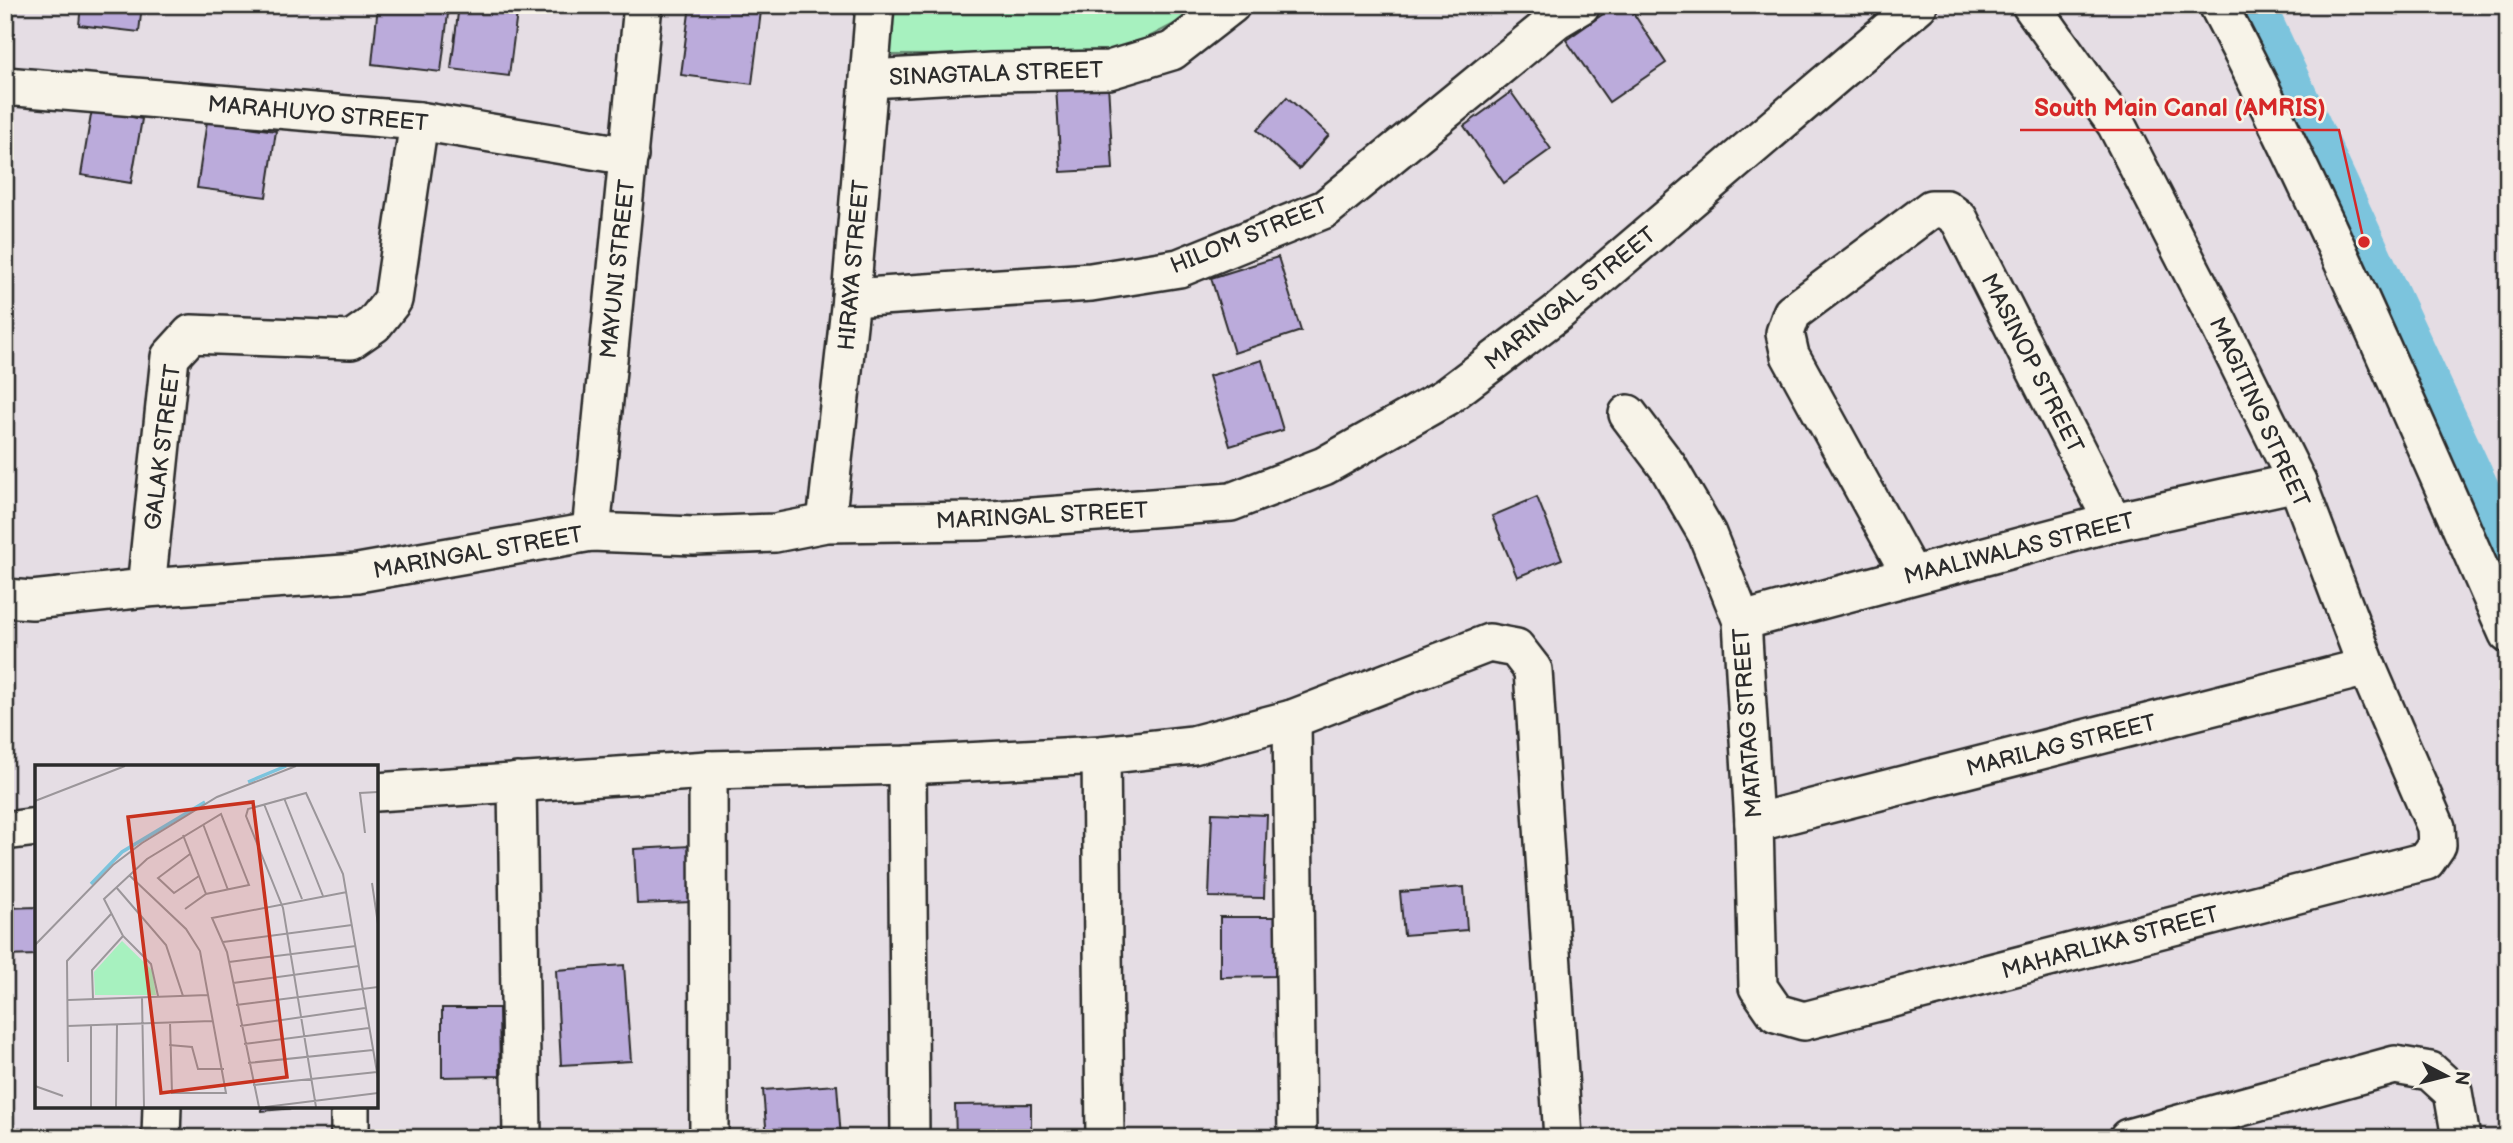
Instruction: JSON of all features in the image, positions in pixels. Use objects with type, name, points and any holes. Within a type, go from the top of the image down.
[{"type":"street","name":"MAYUNI STREET","points":[[591,532],[643,5]]},
{"type":"street","name":"HIRAYA STREET","points":[[826,523],[851,298],[875,5]]},
{"type":"street","name":"SINAGTALA STREET","points":[[870,79],[992,72],[1109,70],[1172,51],[1231,5]]},
{"type":"street","name":"HILOM STREET","points":[[851,298],[1091,282],[1179,268],[1325,209],[1556,20],[1581,5]]},
{"type":"street","name":"MARINGAL STREET","points":[[5,598],[32,600],[146,588],[358,573],[591,532],[694,536],[775,533],[826,523],[979,521],[1231,502],[1324,466],[1446,397],[1557,313],[1918,5]]},
{"type":"street","name":"MAGITING STREET","points":[[2031,5],[2116,124],[2297,482],[2367,667],[2436,827],[2437,845]]},
{"type":"street","points":[[2218,5],[2270,104],[2508,634]]},
{"type":"street","name":"MARAHUYO STREET","points":[[5,86],[419,121],[629,156]]},
{"type":"street","name":"GALAK STREET","points":[[146,588],[170,357],[191,334],[351,340],[374,324],[393,300],[419,121]]},
{"type":"street","name":"MASINOP STREET","points":[[1911,575],[1790,355],[1784,333],[1792,313],[1931,209],[1946,209],[1959,219],[2113,522]]},
{"type":"street","name":"MATATAG STREET","points":[[1628,414],[1668,467],[1707,534],[1742,621],[1754,823],[1758,987],[1776,1013]]},
{"type":"street","name":"MAALIWALAS STREET","points":[[1742,621],[2113,522],[2297,482]]},
{"type":"street","points":[[378,792],[708,770],[906,765],[1101,755],[1193,745],[1292,719],[1489,643],[1516,648],[1533,670],[1563,1138]]},
{"type":"street","name":"MARILAG STREET","points":[[1754,823],[2367,667]]},
{"type":"street","points":[[1292,719],[1297,1138]]},
{"type":"street","points":[[1101,755],[1105,1138]]},
{"type":"street","points":[[906,765],[910,1138]]},
{"type":"street","points":[[708,770],[709,1138]]},
{"type":"street","points":[[517,782],[522,1138]]},
{"type":"street","points":[[5,831],[35,827]]},
{"type":"street","name":"MAHARLIKA STREET","points":[[1776,1013],[1804,1021],[2426,861],[2437,845]]},
{"type":"street","points":[[2128,1138],[2395,1065],[2430,1071],[2453,1092],[2462,1138]]},
{"type":"street","points":[[161,1138],[162,1108]]},
{"type":"street","points":[[350,1108],[350,1138]]},
{"type":"green space","points":[[889,5],[1211,5],[1116,54],[885,55]]},
{"type":"building","points":[[81,5],[142,5],[139,32],[79,25]]},
{"type":"building","points":[[378,5],[449,5],[441,72],[372,64]]},
{"type":"building","points":[[459,5],[518,5],[509,76],[451,69]]},
{"type":"building","points":[[690,5],[715,5],[761,11],[752,84],[681,75]]},
{"type":"building","points":[[1616,5],[1628,5],[1666,63],[1609,102],[1566,40]]},
{"type":"building","points":[[1108,84],[1113,169],[1061,172],[1056,86]]},
{"type":"building","points":[[1511,92],[1551,149],[1504,183],[1464,126]]},
{"type":"building","points":[[1287,97],[1329,135],[1299,169],[1257,130]]},
{"type":"building","points":[[92,109],[142,119],[131,183],[81,175]]},
{"type":"building","points":[[207,121],[276,131],[266,197],[197,188]]},
{"type":"building","points":[[1278,257],[1301,331],[1234,353],[1211,278]]},
{"type":"building","points":[[1262,360],[1283,430],[1230,446],[1209,376]]},
{"type":"building","points":[[1537,497],[1562,559],[1517,577],[1492,516]]},
{"type":"building","points":[[1212,813],[1267,815],[1264,898],[1209,897]]},
{"type":"building","points":[[690,846],[693,902],[637,904],[634,849]]},
{"type":"building","points":[[1464,887],[1467,930],[1404,935],[1400,892]]},
{"type":"building","points":[[35,907],[35,955],[5,956],[5,908]]},
{"type":"building","points":[[1220,917],[1281,917],[1281,976],[1220,977]]},
{"type":"building","points":[[624,965],[631,1061],[561,1065],[556,970]]},
{"type":"building","points":[[442,1008],[499,1008],[500,1076],[442,1077]]},
{"type":"building","points":[[837,1085],[841,1138],[767,1138],[763,1090]]},
{"type":"building","points":[[1031,1104],[1031,1138],[956,1138],[955,1105]]},
{"type":"building","points":[[262,1108],[296,1108],[262,1111]]},
{"type":"waterway","points":[[2253,5],[2508,555]]},
{"type":"place","name":"South Main Canal (AMRIS)","points":[[2364,242]]}]
